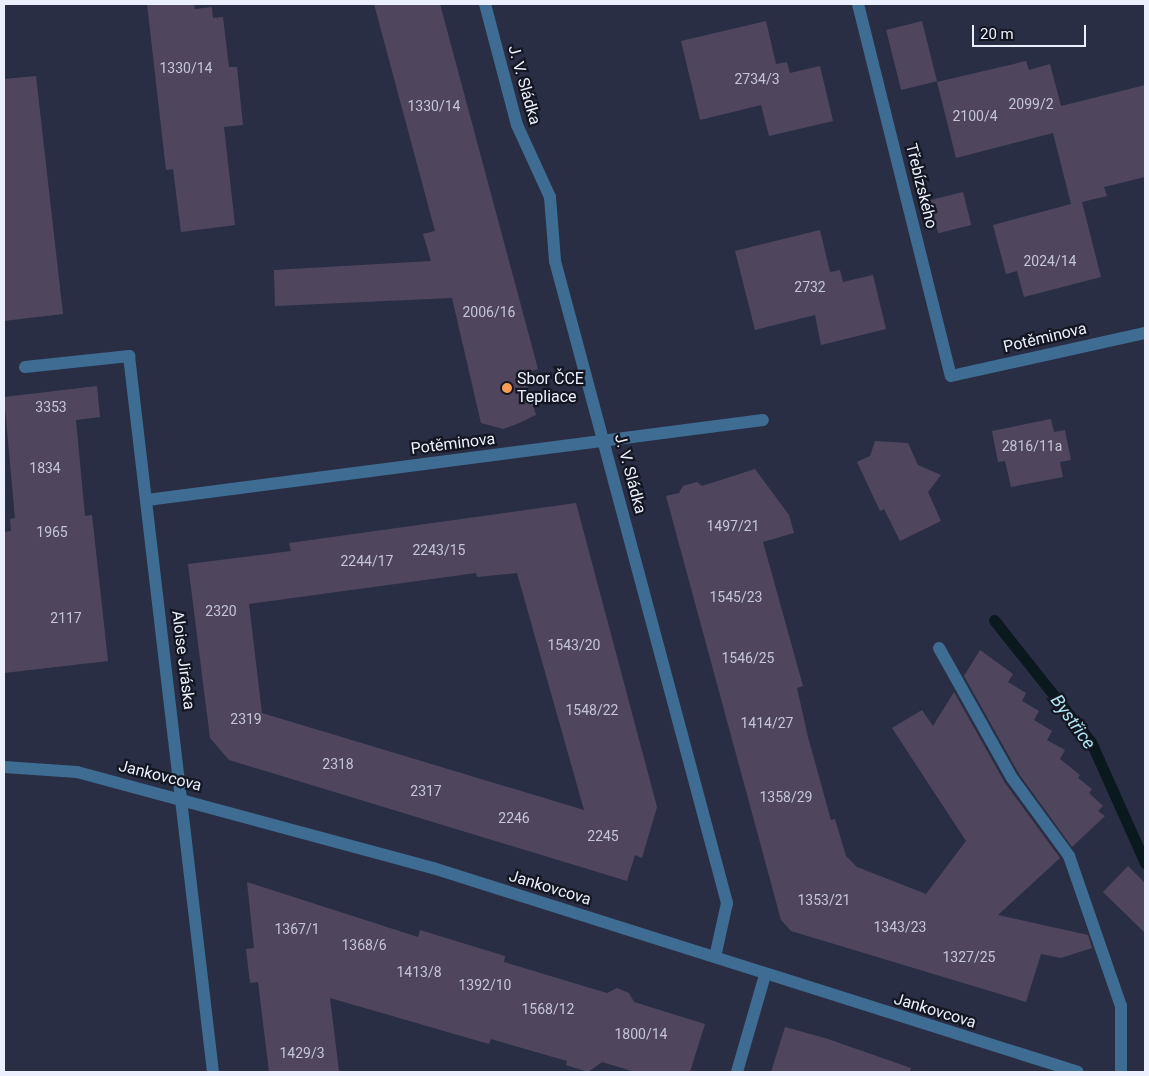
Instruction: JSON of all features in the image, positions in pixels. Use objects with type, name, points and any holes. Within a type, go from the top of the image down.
[{"type":"street","name":"J. V. Sládka","points":[[485,4],[517,125],[550,197],[555,261],[727,903],[715,957]]},
{"type":"street","name":"Třebízského","points":[[858,4],[951,376]]},
{"type":"street","name":"Potěminova","points":[[951,376],[1145,333]]},
{"type":"street","name":"Aloise Jiráska","points":[[25,367],[129,356],[184,798],[213,1072]]},
{"type":"street","name":"Potěminova","points":[[147,500],[764,420]]},
{"type":"street","points":[[939,648],[1012,778],[1069,856],[1120,1006],[1121,1072]]},
{"type":"street","name":"Jankovcova","points":[[4,766],[77,772],[184,798],[433,868],[715,957],[765,975],[1078,1072]]},
{"type":"street","points":[[737,1072],[765,975]]},
{"type":"building","points":[[147,4],[194,4],[195,9],[212,7],[213,18],[223,17],[229,67],[237,67],[243,125],[224,127],[235,225],[181,232],[173,169],[166,170]]},
{"type":"building","points":[[374,4],[440,4],[538,369],[524,373],[536,415],[503,429],[481,423],[452,298],[275,306],[274,270],[431,261],[423,234],[435,231]]},
{"type":"building","points":[[766,21],[776,64],[787,62],[790,73],[820,66],[833,121],[769,136],[761,105],[700,120],[681,41]]},
{"type":"building","points":[[922,21],[937,81],[901,90],[886,30]]},
{"type":"building","points":[[1026,61],[1029,70],[1050,64],[1061,106],[1145,85],[1145,177],[1104,187],[1107,196],[1082,202],[1101,277],[1024,297],[1017,271],[1006,274],[993,225],[1071,204],[1053,133],[956,158],[937,82]]},
{"type":"building","points":[[36,76],[63,314],[4,321],[4,79]]},
{"type":"building","points":[[963,192],[971,225],[938,233],[930,200]]},
{"type":"building","points":[[820,230],[830,272],[840,270],[843,282],[873,275],[886,329],[821,345],[815,315],[755,330],[735,251]]},
{"type":"building","points":[[97,386],[100,417],[76,420],[85,516],[92,515],[108,661],[4,673],[4,532],[11,531],[10,519],[15,518],[4,397]]},
{"type":"building","points":[[1051,419],[1054,432],[1065,430],[1071,460],[1060,462],[1063,477],[1011,487],[1005,461],[998,462],[992,431]]},
{"type":"building","points":[[875,441],[908,443],[918,465],[941,475],[928,492],[941,521],[900,541],[884,509],[880,511],[857,462],[870,456]]},
{"type":"building","points":[[755,469],[789,515],[794,533],[763,542],[803,686],[797,688],[808,737],[831,820],[835,819],[846,856],[857,867],[926,894],[966,841],[892,728],[922,710],[933,726],[954,692],[1005,783],[1060,858],[998,915],[1088,935],[1092,948],[1061,958],[1041,954],[1026,1002],[791,931],[781,920],[666,496],[679,493],[683,486],[697,482],[702,486]]},
{"type":"building","points":[[576,503],[657,807],[642,858],[635,855],[627,881],[229,760],[210,738],[188,564],[291,551],[289,543]],"holes":[[[476,573],[477,577],[517,573],[584,810],[262,713],[249,604]]]},
{"type":"building","points":[[980,650],[1013,674],[1008,682],[1026,693],[1022,701],[1039,711],[1034,720],[1052,731],[1047,740],[1065,750],[1060,759],[1080,775],[1078,778],[1092,789],[1089,793],[1103,806],[1098,811],[1105,816],[1072,847],[1019,774],[964,676]]},
{"type":"building","points":[[1128,866],[1145,883],[1145,933],[1103,892]]},
{"type":"building","points":[[247,882],[418,937],[420,930],[505,956],[504,962],[607,993],[617,988],[629,993],[634,1002],[705,1024],[690,1072],[635,1072],[602,1062],[588,1072],[566,1065],[567,1061],[491,1039],[489,1044],[330,998],[339,1071],[269,1072],[258,982],[250,983],[246,949],[254,948]]},
{"type":"building","points":[[785,1027],[828,1039],[911,1068],[910,1072],[771,1072]]},
{"type":"waterway","name":"Bystřice","points":[[994,620],[1091,742],[1145,863]]},
{"type":"place","name":"Sbor ČCE Tepliace","points":[[507,388]]}]
